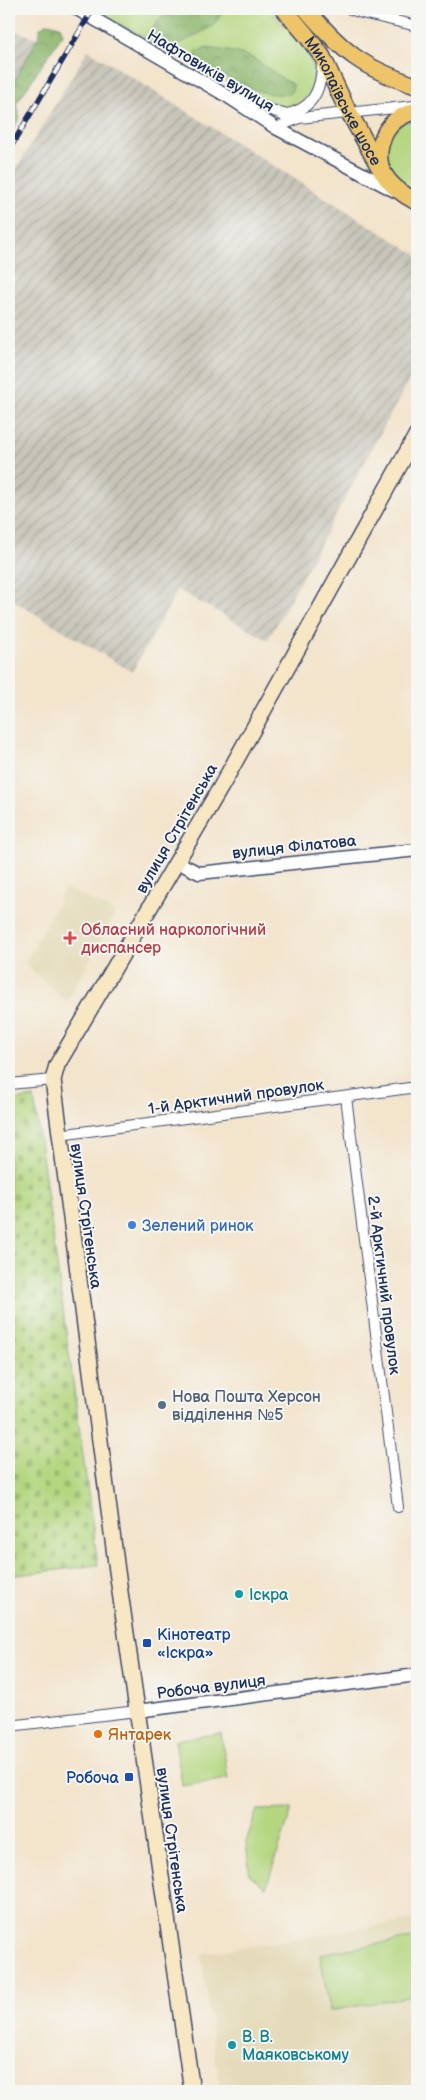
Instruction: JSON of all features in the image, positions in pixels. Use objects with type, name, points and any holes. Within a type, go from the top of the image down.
[{"type":"main road","name":"Миколаївське шосе","points":[[284,9],[322,56],[350,114],[382,172],[396,188],[414,201]]},
{"type":"main road","name":"Миколаївське шосе","points":[[306,9],[333,40],[348,53],[375,70],[417,86]]},
{"type":"main road","points":[[382,172],[380,149],[386,133],[394,121],[417,110]]},
{"type":"main road","name":"вулиця Стрітенська","points":[[192,2091],[137,1711],[53,1080],[59,1061],[178,862],[417,434]]},
{"type":"street","name":"Нафтовиків вулиця","points":[[77,9],[226,96],[276,128],[414,201]]},
{"type":"street","points":[[350,9],[362,14],[417,26]]},
{"type":"street","points":[[282,115],[295,113],[310,103],[319,85],[322,72],[322,56]]},
{"type":"street","points":[[226,96],[236,97],[282,115],[299,118]]},
{"type":"street","name":"Нафтовиків вулиця","points":[[276,128],[299,118],[417,106]]},
{"type":"street","name":"вулиця Філатова","points":[[178,862],[199,873],[417,850]]},
{"type":"street","points":[[9,1084],[53,1080]]},
{"type":"street","name":"1-й Арктичний провулок","points":[[59,1135],[417,1087]]},
{"type":"street","name":"2-й Арктичний провулок","points":[[346,1097],[398,1507]]},
{"type":"street","name":"Робоча вулиця","points":[[9,1726],[417,1675]]},
{"type":"shaded area","points":[[9,29],[38,38],[9,90]]},
{"type":"shaded area","points":[[88,50],[417,255],[417,366],[268,640],[178,590],[132,672],[9,598],[9,181]]},
{"type":"shaded area","name":"Обласний наркологічний диспансер","points":[[65,888],[116,912],[68,1000],[60,996],[25,964]]},
{"type":"shaded area","points":[[417,1919],[417,2091],[220,2091],[201,1954]]},
{"type":"green space","points":[[100,9],[269,9],[296,38],[311,61],[314,73],[313,85],[306,97],[295,106],[288,108],[274,107],[97,12]]},
{"type":"green space","points":[[169,9],[225,9],[213,26],[172,48],[148,33]]},
{"type":"green space","points":[[48,23],[60,26],[63,34],[16,104],[20,117],[13,130],[9,129],[9,90],[38,38],[40,28]]},
{"type":"green space","points":[[203,48],[236,53],[254,59],[294,85],[290,94],[266,93],[242,85],[198,61],[195,53]]},
{"type":"green space","points":[[417,118],[417,193],[402,183],[394,174],[388,161],[387,147],[391,133],[397,126]]},
{"type":"green space","points":[[34,1097],[98,1565],[9,1576],[9,1101]]},
{"type":"green space","points":[[221,1733],[228,1779],[182,1786],[175,1740]]},
{"type":"green space","points":[[292,1809],[266,1888],[250,1875],[246,1842],[257,1810]]},
{"type":"green space","points":[[417,1937],[417,1995],[330,2011],[320,1954]]},
{"type":"railway","points":[[9,150],[93,9]]},
{"type":"place","name":"Обласний наркологічний диспансер","points":[[70,938]]},
{"type":"place","name":"Зелений ринок","points":[[132,1225]]},
{"type":"place","name":"Нова Пошта Херсон відділення №5","points":[[162,1405]]},
{"type":"place","name":"Іскра","points":[[239,1594]]},
{"type":"place","name":"Кінотеатр «Іскра»","points":[[147,1643]]},
{"type":"place","name":"Янтарек","points":[[98,1734]]},
{"type":"place","name":"Робоча","points":[[129,1777]]},
{"type":"place","name":"В. В. Маяковському","points":[[232,2045]]}]
